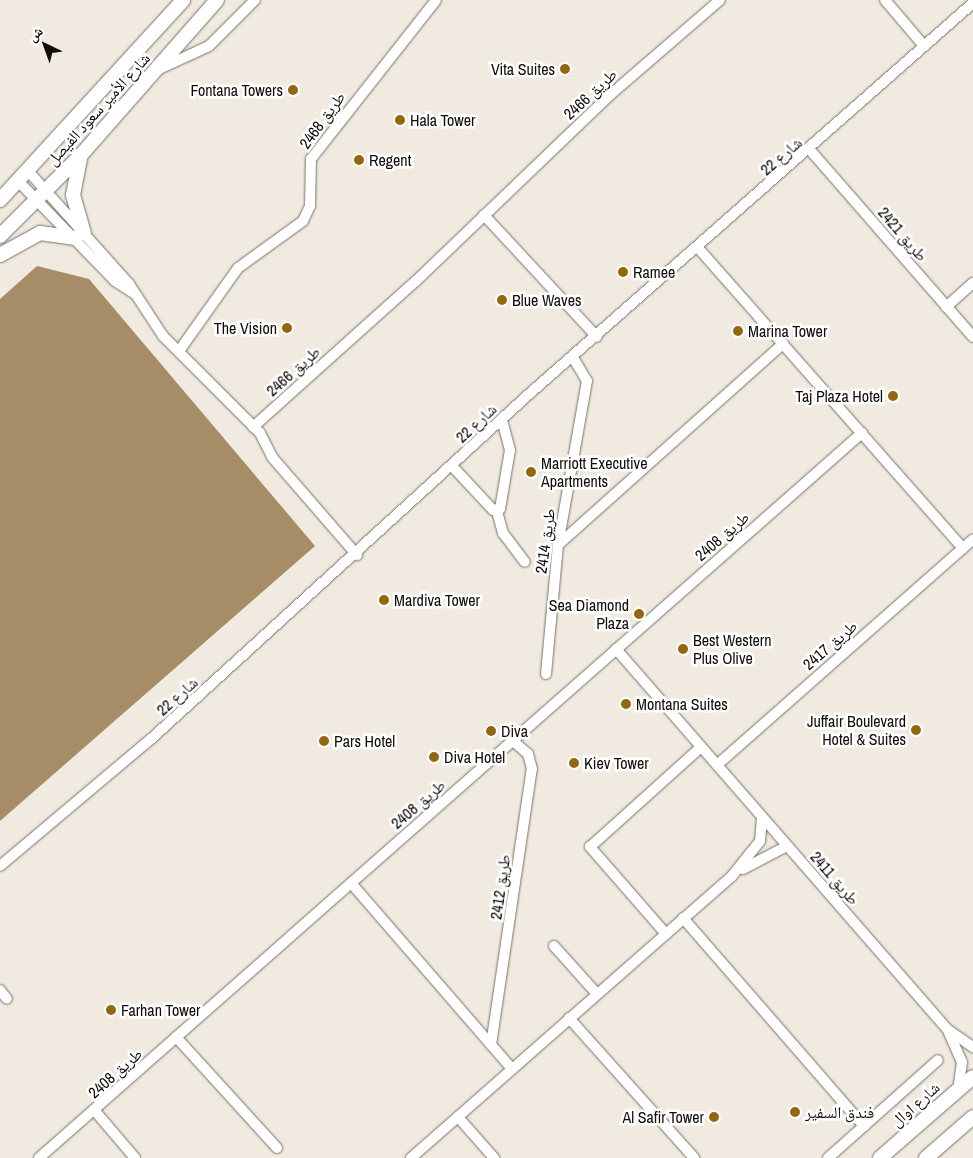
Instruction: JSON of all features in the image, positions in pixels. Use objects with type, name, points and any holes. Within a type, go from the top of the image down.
[{"type":"street","name":"شارع الأمير سعود الفيصل","points":[[0,200],[24,177],[183,0]]},
{"type":"street","name":"شارع الأمير سعود الفيصل","points":[[0,236],[81,155],[217,0]]},
{"type":"street","points":[[156,70],[210,46],[255,0]]},
{"type":"street","name":"طريق 2468","points":[[179,351],[238,268],[302,221],[310,206],[311,159],[436,0]]},
{"type":"street","name":"طريق 2466","points":[[253,427],[484,215],[610,95],[720,0]]},
{"type":"street","points":[[884,0],[924,46]]},
{"type":"street","name":"شارع 22","points":[[0,866],[357,555],[502,420],[699,249],[973,3]]},
{"type":"street","name":"طريق 2421","points":[[810,150],[973,337]]},
{"type":"street","points":[[79,235],[73,195],[81,155]]},
{"type":"street","points":[[24,177],[136,295],[179,351],[253,427],[272,457],[357,555]]},
{"type":"street","points":[[484,215],[597,337]]},
{"type":"street","points":[[0,255],[40,233],[79,235]]},
{"type":"street","points":[[699,249],[963,548]]},
{"type":"street","points":[[946,307],[973,283]]},
{"type":"street","points":[[558,545],[783,344]]},
{"type":"street","name":"طريق 2414","points":[[546,674],[558,545],[587,381],[573,358]]},
{"type":"street","points":[[502,420],[510,450],[497,511],[503,533],[525,562]]},
{"type":"street","name":"طريق 2408","points":[[39,1158],[862,433]]},
{"type":"street","points":[[452,466],[497,511]]},
{"type":"street","name":"طريق 2417","points":[[716,765],[973,539]]},
{"type":"street","name":"طريق 2411","points":[[616,649],[947,1029],[973,1047]]},
{"type":"street","name":"طريق 2412","points":[[491,1045],[532,769],[528,754],[512,740]]},
{"type":"street","points":[[666,934],[590,847],[700,747]]},
{"type":"street","points":[[411,1158],[732,876],[760,841],[762,818]]},
{"type":"street","points":[[732,876],[787,846]]},
{"type":"street","points":[[351,883],[512,1069]]},
{"type":"street","points":[[683,918],[864,1126]]},
{"type":"street","points":[[554,946],[597,994]]},
{"type":"street","points":[[0,990],[8,999]]},
{"type":"street","points":[[569,1018],[694,1158]]},
{"type":"street","name":"طريق 2411","points":[[947,1029],[962,1062],[958,1090]]},
{"type":"street","points":[[176,1037],[277,1148]]},
{"type":"street","points":[[828,1158],[938,1060]]},
{"type":"street","name":"شارع اوال","points":[[880,1158],[973,1077]]},
{"type":"street","points":[[94,1111],[135,1158]]},
{"type":"street","points":[[458,1117],[494,1158]]},
{"type":"street","points":[[926,1158],[973,1117]]},
{"type":"shaded area","points":[[37,266],[89,279],[315,546],[0,821],[0,299]]},
{"type":"place","name":"Vita Suites","points":[[565,69]]},
{"type":"place","name":"Fontana Towers","points":[[293,90]]},
{"type":"place","name":"Hala Tower","points":[[400,120]]},
{"type":"place","name":"Regent","points":[[359,160]]},
{"type":"place","name":"Ramee","points":[[623,272]]},
{"type":"place","name":"Blue Waves","points":[[502,300]]},
{"type":"place","name":"The Vision","points":[[287,328]]},
{"type":"place","name":"Marina Tower","points":[[738,331]]},
{"type":"place","name":"Taj Plaza Hotel","points":[[893,396]]},
{"type":"place","name":"Marriott Executive Apartments","points":[[531,472]]},
{"type":"place","name":"Mardiva Tower","points":[[384,600]]},
{"type":"place","name":"Sea Diamond Plaza","points":[[639,614]]},
{"type":"place","name":"Best Western Plus Olive","points":[[683,649]]},
{"type":"place","name":"Montana Suites","points":[[626,704]]},
{"type":"place","name":"Juffair Boulevard Hotel & Suites","points":[[916,730]]},
{"type":"place","name":"Diva","points":[[491,731]]},
{"type":"place","name":"Pars Hotel","points":[[324,741]]},
{"type":"place","name":"Diva Hotel","points":[[434,757]]},
{"type":"place","name":"Kiev Tower","points":[[574,763]]},
{"type":"place","name":"Farhan Tower","points":[[111,1010]]},
{"type":"place","name":"فندق السفير","points":[[795,1112]]},
{"type":"place","name":"Al Safir Tower","points":[[714,1117]]}]
